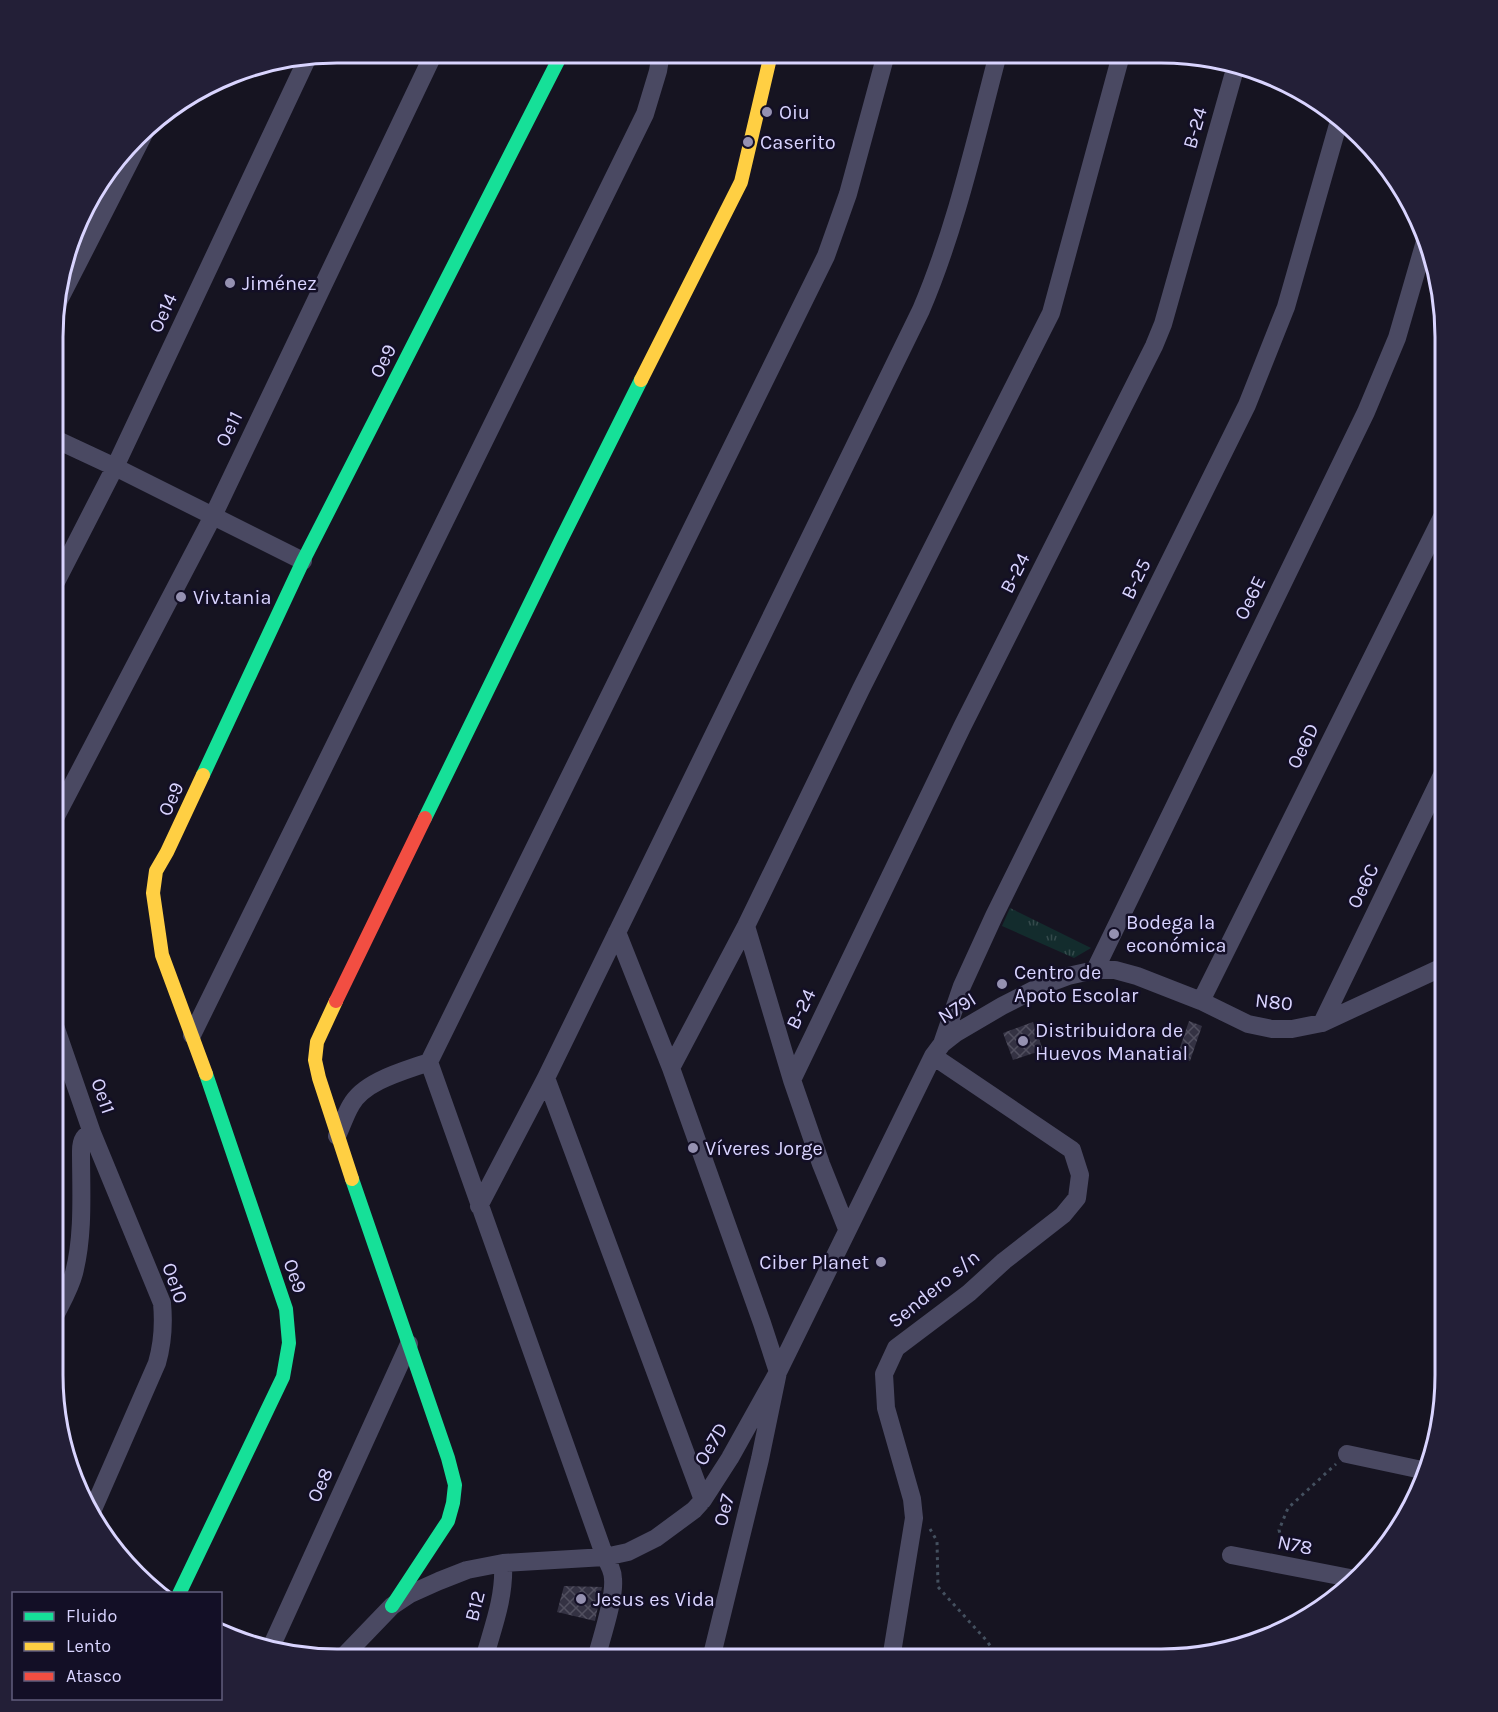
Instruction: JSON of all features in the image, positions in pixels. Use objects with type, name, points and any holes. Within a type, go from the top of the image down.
[{"type":"street","name":"Oe11","points":[[63,803],[213,516],[429,63]]},
{"type":"street","name":"Oe9","points":[[179,1592],[283,1377],[289,1354],[289,1328],[286,1309],[192,1035],[162,955],[153,893],[156,871],[303,561],[557,63]]},
{"type":"street","points":[[192,1035],[645,114],[659,63]]},
{"type":"street","points":[[392,1606],[448,1521],[455,1485],[448,1458],[337,1136],[315,1060],[317,1042],[555,553],[741,182],[769,63]]},
{"type":"street","points":[[337,1136],[351,1104],[360,1093],[392,1075],[429,1062],[826,256],[848,194],[884,63]]},
{"type":"street","points":[[479,1206],[546,1078],[921,310],[937,272],[954,220],[996,63]]},
{"type":"street","points":[[671,1068],[746,926],[861,689],[1051,313],[1119,63]]},
{"type":"street","name":"Oe14","points":[[63,569],[116,467],[304,65]]},
{"type":"street","name":"B-24","points":[[792,1080],[962,727],[1154,346],[1163,324],[1234,73]]},
{"type":"street","name":"B-25","points":[[938,1050],[962,986],[994,916],[1247,405],[1286,307],[1338,128]]},
{"type":"street","points":[[69,281],[135,152]]},
{"type":"street","name":"Oe6E","points":[[1095,969],[1366,412],[1397,338],[1422,253]]},
{"type":"street","points":[[63,443],[303,561]]},
{"type":"street","name":"Oe6D","points":[[1201,1001],[1435,532]]},
{"type":"street","name":"Oe6C","points":[[1323,1023],[1435,790]]},
{"type":"street","points":[[746,926],[792,1080],[821,1164],[847,1229]]},
{"type":"street","points":[[617,933],[671,1068],[778,1372]]},
{"type":"street","name":"N79I","points":[[938,1050],[956,1033],[1041,986],[1095,969]]},
{"type":"street","name":"N80","points":[[1095,969],[1115,970],[1137,976],[1201,1001],[1248,1024],[1272,1029],[1292,1029],[1323,1023],[1435,971]]},
{"type":"street","name":"Oe11","points":[[63,1049],[92,1133],[84,1137],[81,1148],[80,1236],[74,1275],[63,1299]]},
{"type":"street","name":"Oe7D","points":[[351,1649],[392,1606],[410,1594],[439,1581],[467,1570],[503,1563],[605,1557],[628,1552],[656,1538],[694,1510],[730,1458],[778,1372],[847,1229],[938,1050]]},
{"type":"street","name":"Sendero s/n","points":[[893,1649],[914,1518],[912,1499],[886,1408],[884,1374],[897,1348],[969,1293],[1004,1261],[1064,1215],[1077,1198],[1080,1175],[1072,1150],[938,1050]]},
{"type":"street","points":[[429,1062],[611,1569],[614,1580],[613,1593],[599,1649]]},
{"type":"street","points":[[546,1078],[703,1500]]},
{"type":"street","name":"Oe10","points":[[92,1133],[162,1303],[164,1323],[162,1345],[157,1363],[95,1504]]},
{"type":"street","name":"Oe8","points":[[274,1642],[409,1344]]},
{"type":"street","name":"Oe7","points":[[713,1649],[760,1459],[778,1372]]},
{"type":"street","points":[[1347,1454],[1418,1469]]},
{"type":"street","name":"N78","points":[[1232,1556],[1346,1577]]},
{"type":"street","name":"B12","points":[[487,1649],[502,1597],[503,1563]]},
{"type":"street","points":[[364,1649],[369,1630]]},
{"type":"path","points":[[1289,1566],[1279,1530],[1288,1508],[1347,1454]]},
{"type":"path","points":[[927,1524],[937,1541],[938,1587],[993,1649]]},
{"type":"green space","points":[[1010,908],[1091,948],[1074,958],[1002,926]]},
{"type":"building","points":[[1189,1021],[1202,1026],[1190,1061],[1177,1056]]},
{"type":"building","name":"Distribuidora de Huevos Manatial","points":[[1033,1022],[1043,1050],[1013,1060],[1003,1033]]},
{"type":"building","name":"Jesus es Vida","points":[[564,1586],[602,1587],[595,1621],[557,1612]]},
{"type":"traffic: fast","points":[[203,775],[303,561],[557,63]]},
{"type":"traffic: fast","points":[[425,818],[641,380]]},
{"type":"traffic: fast","points":[[180,1592],[283,1377],[289,1343],[286,1309],[206,1074]]},
{"type":"traffic: fast","points":[[352,1179],[448,1458],[455,1485],[448,1521],[392,1606]]},
{"type":"traffic: slow","points":[[641,380],[741,182],[769,63]]},
{"type":"traffic: slow","points":[[203,775],[156,871],[153,893],[162,955],[206,1074]]},
{"type":"traffic: slow","points":[[336,1001],[317,1042],[315,1060],[352,1179]]},
{"type":"traffic: jam","points":[[336,1001],[425,818]]},
{"type":"place","name":"Oiu","points":[[767,112]]},
{"type":"place","name":"Caserito","points":[[748,142]]},
{"type":"place","name":"Jiménez","points":[[230,283]]},
{"type":"place","name":"Viv.tania","points":[[181,597]]},
{"type":"place","name":"Bodega la económica","points":[[1114,934]]},
{"type":"place","name":"Centro de Apoto Escolar","points":[[1002,984]]},
{"type":"place","name":"Distribuidora de Huevos Manatial","points":[[1023,1041]]},
{"type":"place","name":"Víveres Jorge","points":[[693,1148]]},
{"type":"place","name":"Ciber Planet","points":[[881,1262]]},
{"type":"place","name":"Jesus es Vida","points":[[581,1599]]}]
